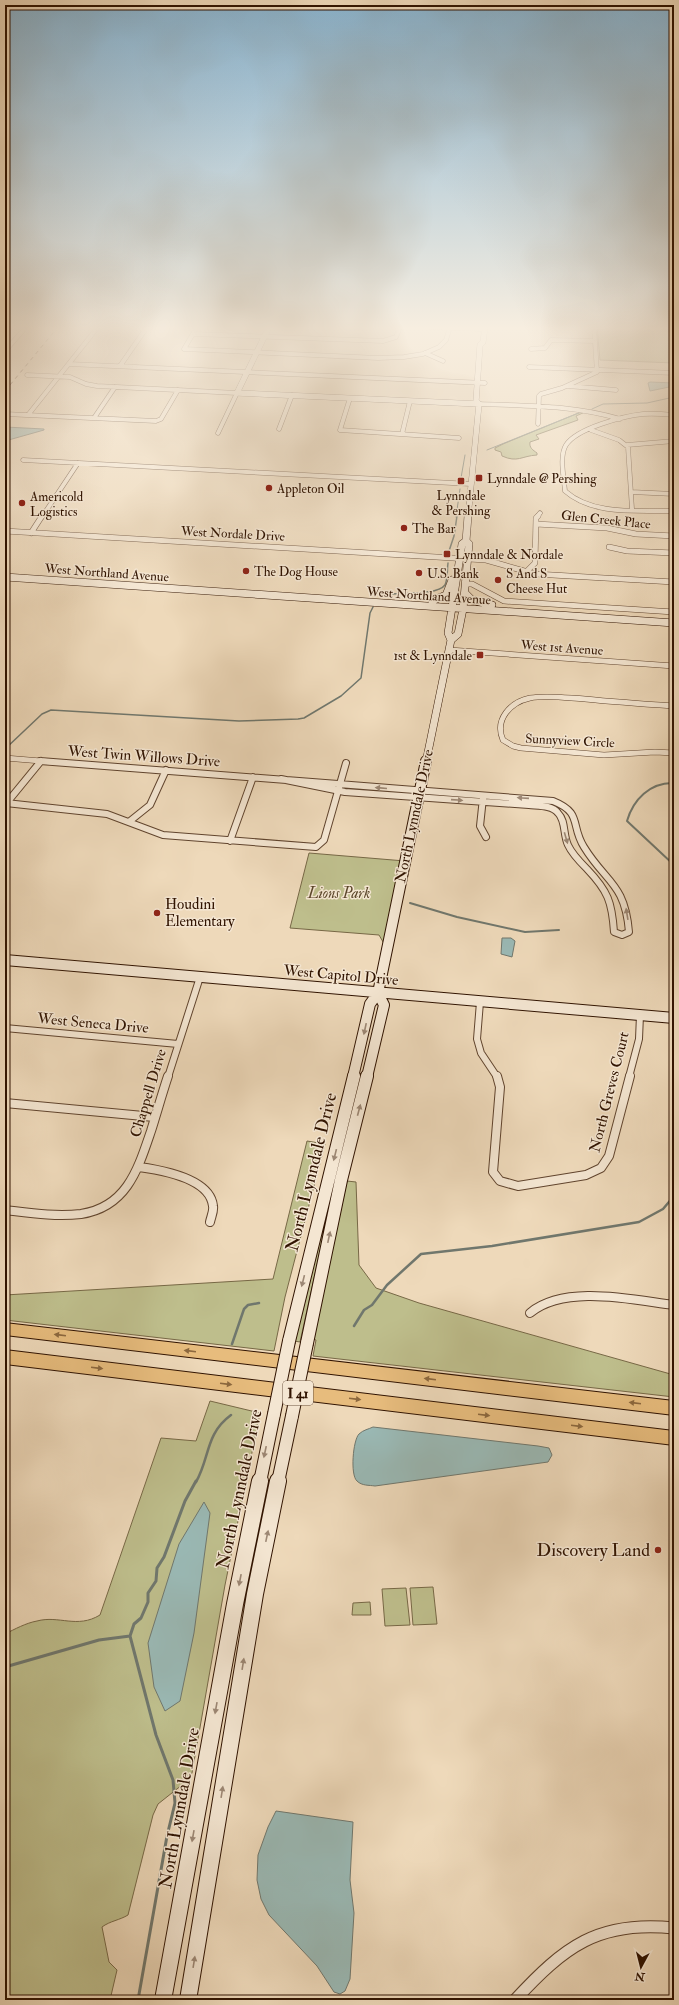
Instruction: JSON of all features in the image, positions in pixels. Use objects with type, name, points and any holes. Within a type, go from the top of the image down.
[{"type":"highway","name":"I 41","points":[[5,1329],[674,1408]]},
{"type":"highway","name":"I 41","points":[[5,1357],[674,1438]]},
{"type":"main road","name":"North Lynndale Drive","points":[[451,640],[458,634],[464,606],[469,544],[466,541],[479,421]]},
{"type":"main road","name":"North Lynndale Drive","points":[[163,2000],[235,1604],[289,1341],[354,1078],[370,1004],[378,993],[451,640],[448,633],[454,606],[459,558],[462,544],[466,541]]},
{"type":"main road","name":"West Northland Avenue","points":[[5,577],[280,595],[283,597],[391,604],[494,608],[674,623]]},
{"type":"main road","points":[[432,601],[446,596],[450,590],[452,580],[458,578]]},
{"type":"main road","name":"West Northland Avenue","points":[[280,595],[285,593],[432,601],[454,606]]},
{"type":"main road","points":[[465,593],[472,600],[494,608]]},
{"type":"main road","points":[[391,604],[397,606],[437,610],[446,614],[451,621]]},
{"type":"main road","name":"West Northland Avenue","points":[[494,608],[510,604],[674,619]]},
{"type":"main road","points":[[460,625],[464,624],[473,614],[494,608]]},
{"type":"main road","name":"West Capitol Drive","points":[[5,960],[674,1018]]},
{"type":"main road","name":"North Lynndale Drive","points":[[188,2000],[255,1594],[341,1180],[384,1005],[378,993]]},
{"type":"street","points":[[218,433],[224,421]]},
{"type":"street","points":[[279,429],[282,421]]},
{"type":"street","points":[[343,421],[340,430],[459,438]]},
{"type":"street","points":[[402,434],[405,421]]},
{"type":"street","points":[[618,421],[591,430],[574,438],[566,445],[564,453],[565,489],[570,497],[586,504],[632,509],[674,511]]},
{"type":"street","points":[[591,430],[619,440],[627,445],[630,452],[632,509]]},
{"type":"street","points":[[627,445],[674,441]]},
{"type":"street","points":[[23,460],[471,484]]},
{"type":"street","points":[[32,533],[78,463]]},
{"type":"street","points":[[631,492],[674,494]]},
{"type":"street","points":[[526,572],[535,563],[536,518],[540,513]]},
{"type":"street","name":"Glen Creek Place","points":[[536,524],[607,528],[636,534],[674,536]]},
{"type":"street","name":"West Nordale Drive","points":[[5,531],[468,558],[501,562],[526,572],[548,575],[674,582]]},
{"type":"street","points":[[609,547],[627,551],[674,554]]},
{"type":"street","points":[[466,584],[472,584],[510,604],[674,612]]},
{"type":"street","name":"West 1st Avenue","points":[[449,650],[674,666]]},
{"type":"street","name":"Sunnyview Circle","points":[[674,706],[556,697],[537,697],[520,702],[506,710],[500,730],[503,740],[507,744],[521,748],[604,755],[655,752],[674,753]]},
{"type":"street","name":"West Twin Willows Drive","points":[[5,758],[282,779],[419,794]]},
{"type":"street","points":[[6,804],[41,761]]},
{"type":"street","points":[[6,804],[99,812],[163,835],[316,847],[324,840],[341,785],[346,763]]},
{"type":"street","points":[[130,822],[150,805],[166,770]]},
{"type":"street","points":[[230,841],[253,777]]},
{"type":"street","name":"West Twin Willows Drive","points":[[282,779],[339,791],[419,794]]},
{"type":"street","points":[[419,794],[483,799],[547,807],[554,810],[562,816],[567,843],[574,854],[606,892],[613,910],[614,932],[625,935],[629,932],[624,899],[612,880],[587,852],[578,836],[573,813],[560,804],[550,801],[483,799]]},
{"type":"street","points":[[483,799],[480,826],[486,837]]},
{"type":"street","points":[[547,807],[550,801]]},
{"type":"street","points":[[574,854],[587,852]]},
{"type":"street","points":[[606,892],[619,890]]},
{"type":"street","name":"Chappell Drive","points":[[5,1210],[73,1216],[94,1211],[105,1206],[126,1191],[139,1167],[200,977]]},
{"type":"street","name":"North Greves Court","points":[[480,1002],[477,1039],[482,1053],[496,1073],[500,1087],[493,1172],[495,1178],[500,1183],[518,1186],[586,1175],[595,1172],[606,1163],[613,1143],[639,1039],[640,1015]]},
{"type":"street","name":"West Seneca Drive","points":[[5,1028],[178,1044]]},
{"type":"street","points":[[5,1103],[154,1117]]},
{"type":"street","points":[[139,1167],[180,1175],[202,1189],[212,1203],[213,1208],[210,1222]]},
{"type":"street","points":[[530,1314],[538,1306],[550,1301],[565,1299],[607,1298],[674,1305]]},
{"type":"street","points":[[515,2000],[556,1958],[573,1947],[592,1938],[613,1930],[636,1926],[674,1928]]},
{"type":"green space","points":[[560,421],[576,421],[536,435],[539,439],[530,442],[530,446],[537,453],[537,455],[516,459],[507,458],[502,456],[501,452],[495,450],[495,448]]},
{"type":"green space","name":"Lions Park","points":[[309,853],[405,861],[386,947],[379,935],[290,928]]},
{"type":"green space","points":[[307,1141],[325,1144],[285,1297],[274,1351],[5,1320],[5,1295],[273,1279]]},
{"type":"green space","points":[[334,1174],[337,1174],[300,1342],[294,1341]]},
{"type":"green space","points":[[347,1181],[356,1182],[359,1265],[376,1288],[419,1303],[674,1375],[674,1397],[313,1356],[316,1340],[313,1339]]},
{"type":"green space","points":[[210,1401],[260,1413],[225,1585],[192,1773],[187,1781],[158,1804],[153,1815],[128,1915],[102,1927],[109,1962],[117,1970],[110,2000],[5,2000],[5,1634],[37,1621],[84,1621],[100,1615],[161,1438],[196,1441]]},
{"type":"green space","points":[[433,1587],[437,1624],[413,1625],[410,1588]]},
{"type":"green space","points":[[406,1588],[410,1625],[385,1626],[382,1589]]},
{"type":"green space","points":[[370,1602],[371,1615],[352,1615],[353,1603]]},
{"type":"water","points":[[5,427],[44,429],[44,430],[5,441]]},
{"type":"water","points":[[502,938],[511,938],[515,941],[512,957],[501,954]]},
{"type":"water","points":[[373,1427],[538,1446],[549,1448],[552,1455],[548,1462],[375,1486],[366,1485],[359,1483],[355,1478],[353,1458],[357,1437],[359,1434]]},
{"type":"water","points":[[204,1502],[210,1513],[194,1633],[180,1701],[165,1711],[154,1687],[148,1643],[179,1544]]},
{"type":"water","points":[[276,1811],[353,1822],[350,1880],[354,1913],[350,1979],[345,1991],[340,1994],[334,1992],[317,1966],[269,1915],[261,1899],[257,1880],[258,1855],[268,1827]]},
{"type":"waterway","points":[[487,450],[560,421]]},
{"type":"waterway","points":[[461,478],[465,455]]},
{"type":"waterway","points":[[456,517],[460,489]]},
{"type":"waterway","points":[[449,551],[454,536],[457,516]]},
{"type":"waterway","points":[[384,595],[426,592],[441,588],[446,583],[448,563]]},
{"type":"waterway","points":[[5,749],[42,714],[51,710],[239,721],[304,718],[341,696],[361,678],[370,613],[373,607]]},
{"type":"waterway","points":[[674,783],[665,783],[650,789],[638,799],[627,821],[674,865]]},
{"type":"waterway","points":[[410,903],[457,917],[525,932],[559,930]]},
{"type":"waterway","points":[[354,1326],[364,1310],[372,1305],[387,1285],[421,1254],[492,1246],[639,1222],[663,1209],[674,1196]]},
{"type":"waterway","points":[[232,1344],[244,1309],[248,1305],[259,1303]]},
{"type":"waterway","points":[[196,1482],[204,1464],[212,1438],[223,1422],[231,1415]]},
{"type":"waterway","points":[[130,1636],[134,1624],[141,1618],[148,1602],[148,1593],[156,1581],[157,1568],[164,1557],[185,1501],[196,1481]]},
{"type":"waterway","points":[[5,1667],[99,1640],[130,1636]]},
{"type":"waterway","points":[[130,1636],[156,1735],[173,1780],[175,1803],[167,1836],[138,2000]]},
{"type":"place","name":"Lynndale @ Pershing","points":[[479,478]]},
{"type":"place","name":"Lynndale & Pershing","points":[[461,481]]},
{"type":"place","name":"Appleton Oil","points":[[269,488]]},
{"type":"place","name":"Americold Logistics","points":[[22,503]]},
{"type":"place","name":"The Bar","points":[[404,528]]},
{"type":"place","name":"Lynndale & Nordale","points":[[447,554]]},
{"type":"place","name":"The Dog House","points":[[246,571]]},
{"type":"place","name":"U.S. Bank","points":[[419,573]]},
{"type":"place","name":"S And S Cheese Hut","points":[[498,580]]},
{"type":"place","name":"1st & Lynndale","points":[[480,655]]},
{"type":"place","name":"Houdini Elementary","points":[[157,913]]},
{"type":"place","name":"Discovery Land","points":[[658,1550]]}]
